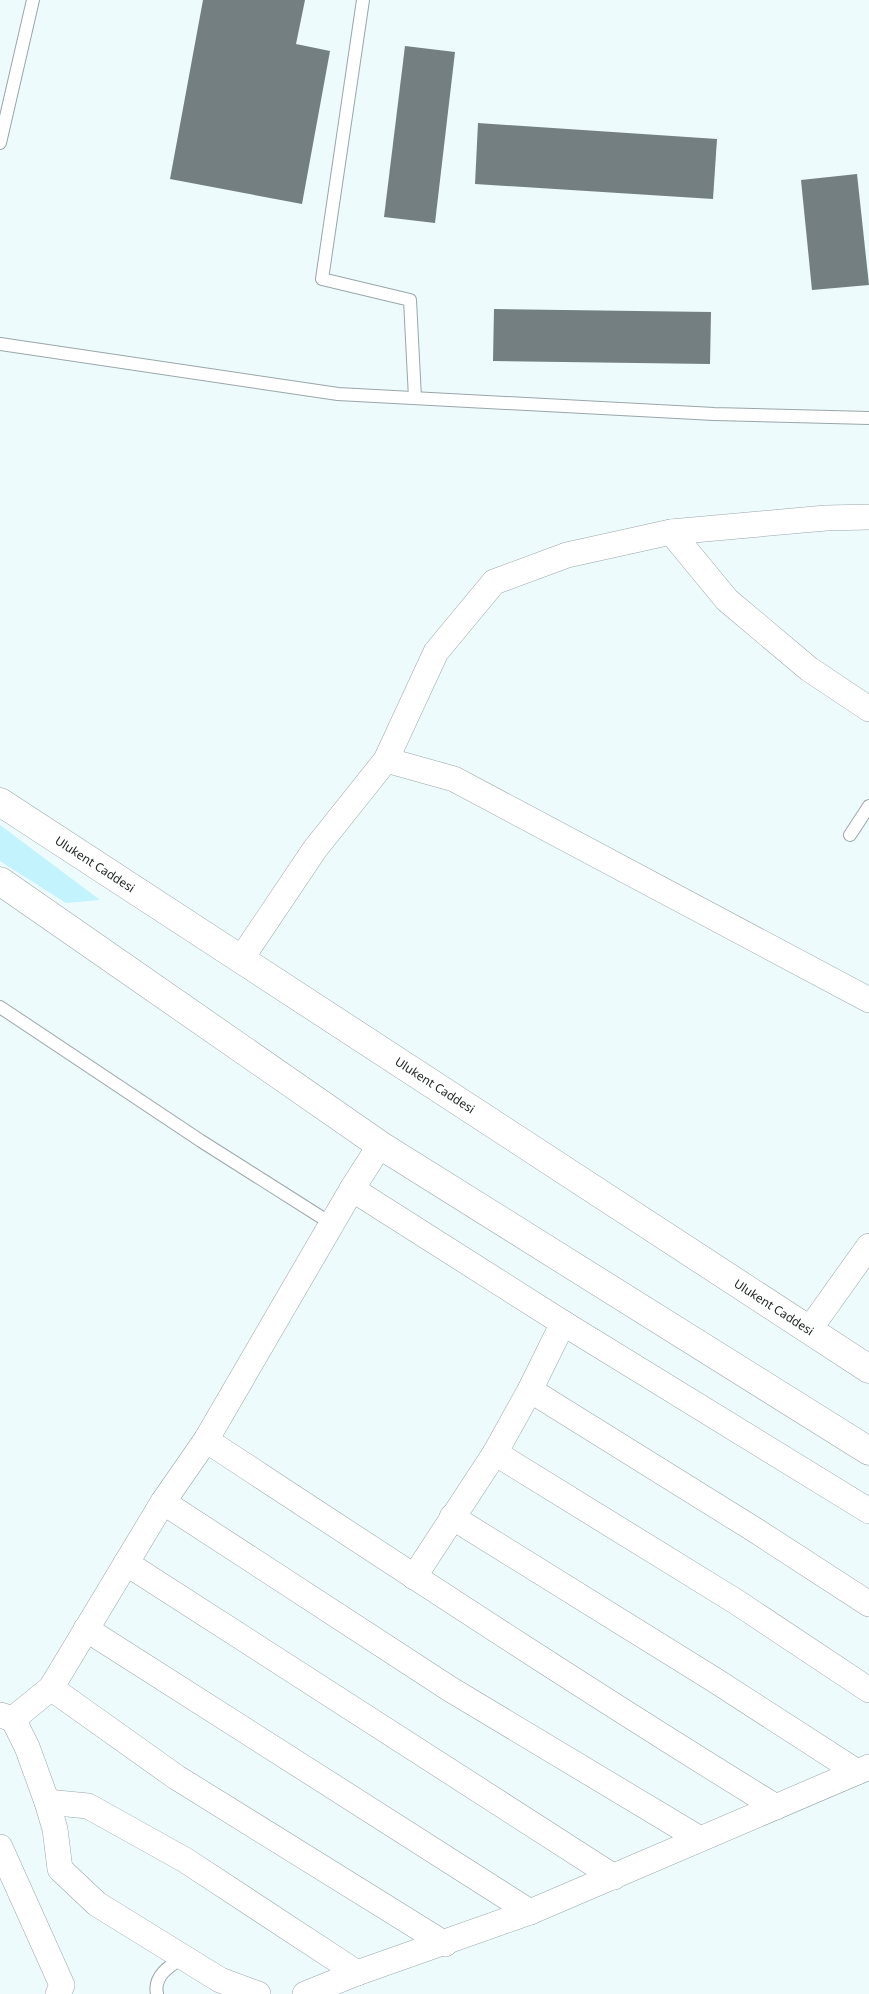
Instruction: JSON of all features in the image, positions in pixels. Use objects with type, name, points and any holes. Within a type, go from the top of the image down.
[{"type":"street","points":[[241,959],[315,848],[386,760],[436,652],[494,582],[567,555],[671,532],[826,518],[869,517]]},
{"type":"street","points":[[671,532],[727,600],[808,669],[869,709]]},
{"type":"street","points":[[386,760],[454,779],[869,1000]]},
{"type":"street","name":"Ulukent Caddesi","points":[[0,802],[869,1369]]},
{"type":"street","points":[[0,882],[380,1145],[869,1451]]},
{"type":"street","points":[[258,1994],[220,1980],[97,1904],[60,1868],[55,1830],[47,1802],[27,1747],[7,1717],[51,1688],[163,1502],[206,1440],[380,1145]]},
{"type":"street","points":[[352,1190],[563,1324],[869,1511]]},
{"type":"street","points":[[810,1330],[869,1246]]},
{"type":"street","points":[[414,1576],[495,1453],[530,1390],[563,1324]]},
{"type":"street","points":[[530,1390],[755,1530],[869,1604]]},
{"type":"street","points":[[206,1440],[695,1757],[776,1807]]},
{"type":"street","points":[[495,1453],[735,1601],[869,1690]]},
{"type":"street","points":[[163,1502],[450,1689],[700,1839]]},
{"type":"street","points":[[452,1518],[863,1770]]},
{"type":"street","points":[[126,1563],[614,1877]]},
{"type":"street","points":[[86,1629],[530,1912]]},
{"type":"street","points":[[51,1688],[176,1777],[445,1944]]},
{"type":"street","points":[[305,1994],[357,1973],[445,1944],[530,1912],[863,1770]]},
{"type":"street","points":[[47,1802],[88,1806],[185,1860],[357,1973]]},
{"type":"street","points":[[0,1847],[62,1985],[58,1994]]},
{"type":"lane","points":[[0,143],[33,0]]},
{"type":"lane","points":[[364,0],[322,279],[410,300],[415,398]]},
{"type":"lane","points":[[0,344],[338,394],[714,414],[869,418]]},
{"type":"lane","points":[[850,836],[869,806]]},
{"type":"lane","points":[[0,1007],[332,1224]]},
{"type":"lane","points":[[157,1994],[156,1989],[164,1969],[184,1957]]},
{"type":"shaded area","points":[[0,825],[100,900],[66,903],[0,861]]},
{"type":"building","points":[[203,0],[305,0],[296,44],[330,51],[302,204],[170,179]]},
{"type":"building","points":[[405,46],[455,52],[435,223],[384,217]]},
{"type":"building","points":[[478,123],[717,139],[713,199],[475,184]]},
{"type":"building","points":[[857,174],[869,285],[812,290],[801,180]]},
{"type":"building","points":[[494,309],[711,312],[710,364],[493,361]]}]
